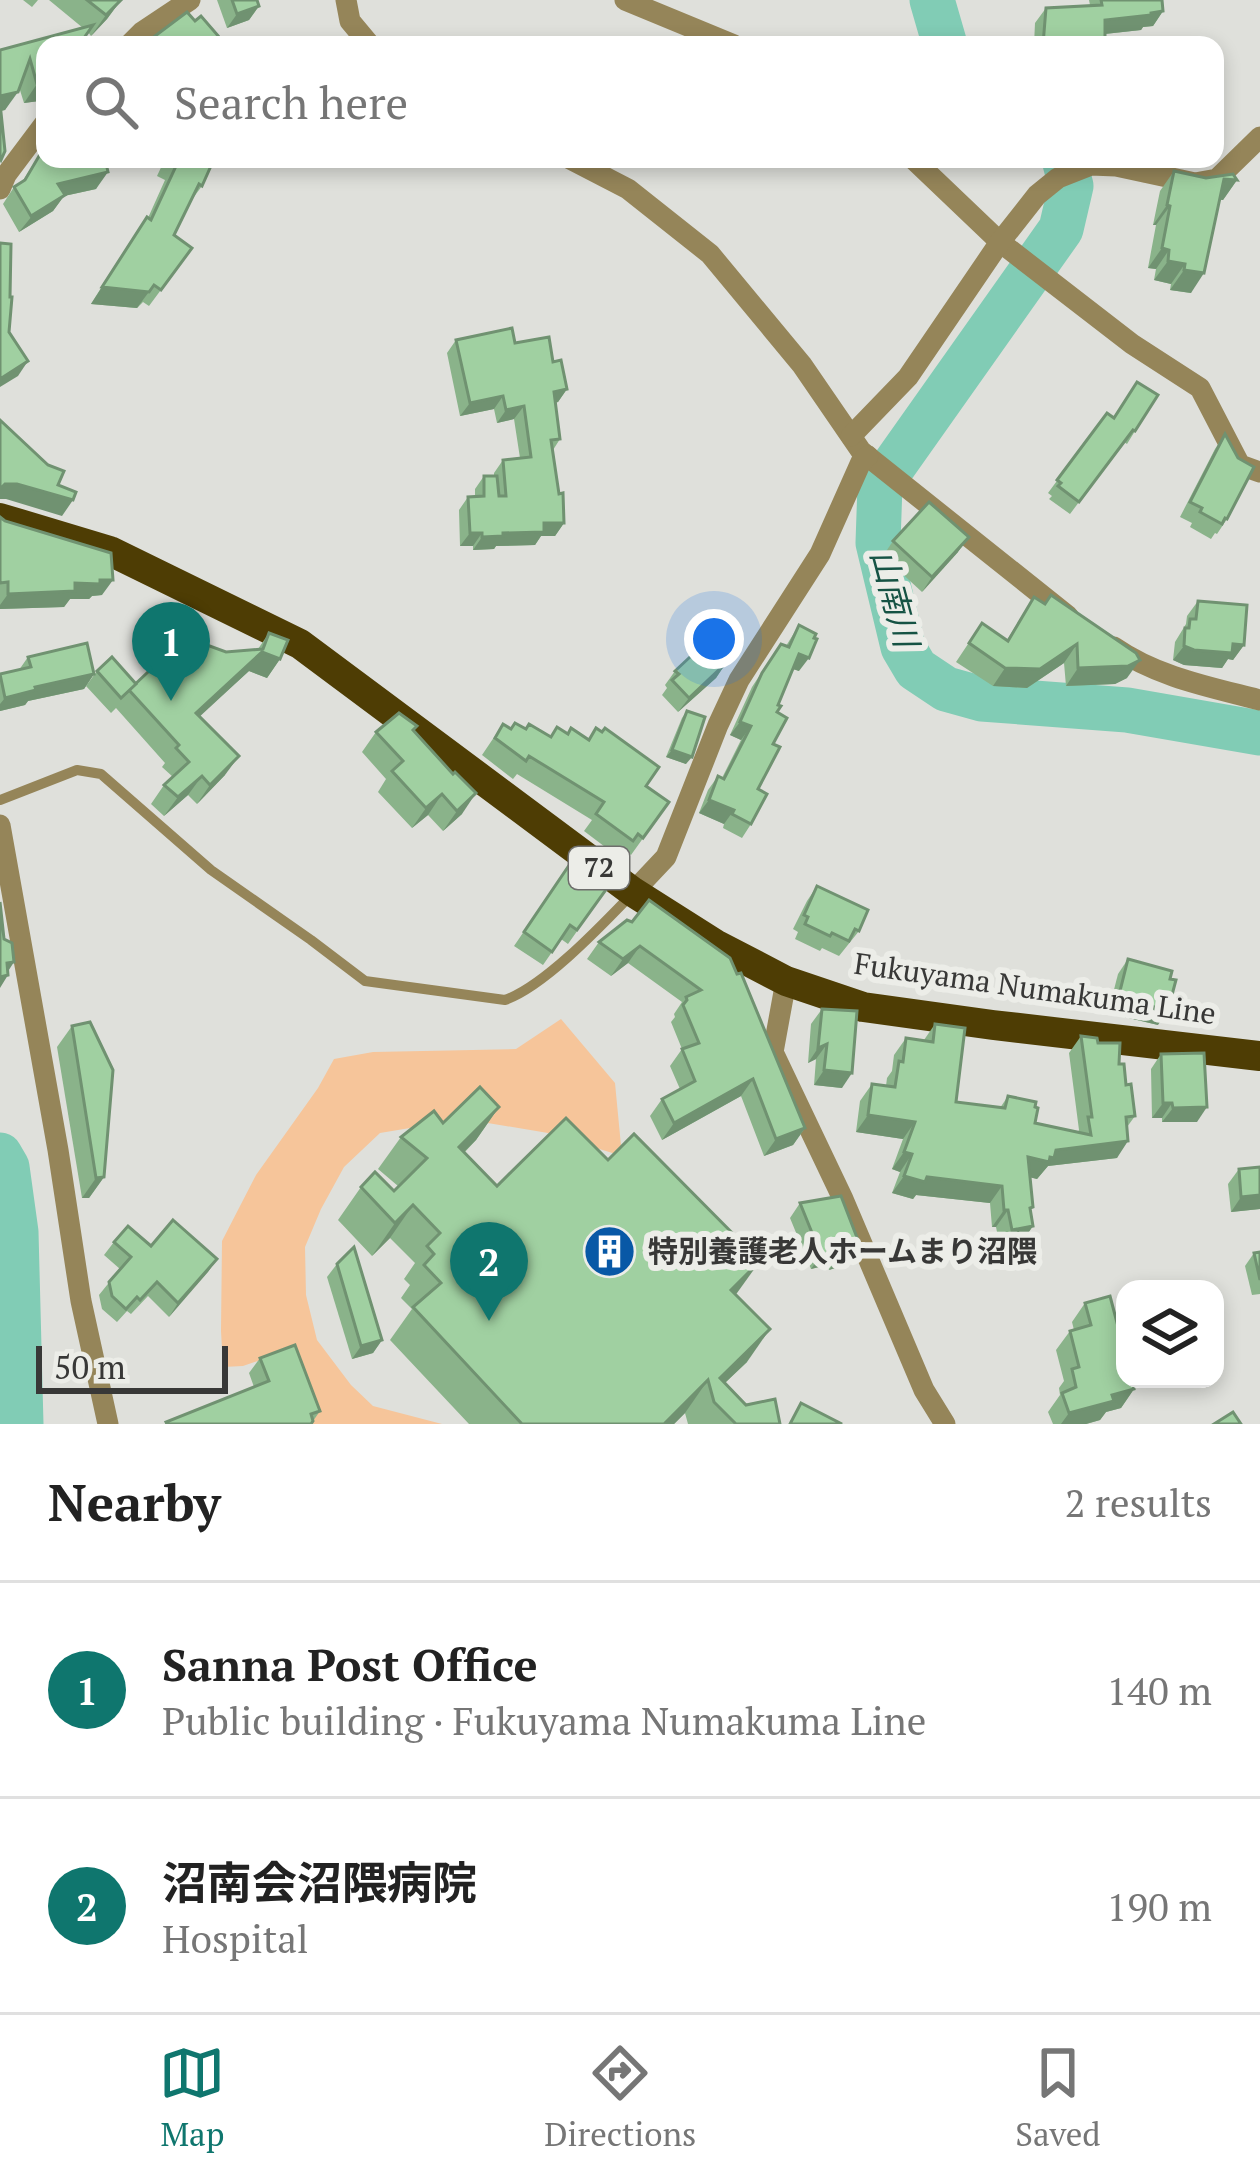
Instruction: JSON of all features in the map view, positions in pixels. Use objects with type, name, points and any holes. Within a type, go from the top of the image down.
[{"type":"main road","name":"Fukuyama Numakuma Line","points":[[0,518],[110,551],[300,644],[633,892],[716,944],[786,980],[863,1006],[1260,1056]]},
{"type":"street","points":[[138,36],[190,0]]},
{"type":"street","points":[[346,0],[350,21],[362,36]]},
{"type":"street","points":[[625,0],[712,36]]},
{"type":"street","points":[[0,189],[36,135]]},
{"type":"street","points":[[1126,168],[1196,182],[1217,179],[1260,137]]},
{"type":"street","points":[[587,168],[628,189],[710,254],[802,365],[868,456],[1053,606],[1129,657],[1176,678],[1260,700]]},
{"type":"street","points":[[922,168],[1000,242],[1132,344],[1200,388],[1240,465],[1260,472]]},
{"type":"street","points":[[851,436],[908,377],[1036,195],[1058,178],[1083,168]]},
{"type":"street","points":[[633,892],[666,857],[739,680],[820,554],[861,462],[868,456]]},
{"type":"street","points":[[0,825],[81,1301],[108,1424]]},
{"type":"street","points":[[786,980],[773,1052],[843,1199],[924,1390],[945,1424]]},
{"type":"lane","points":[[0,800],[77,770],[101,774],[211,870],[365,981],[505,1000],[523,994],[601,927],[633,892]]},
{"type":"shaded area","points":[[561,1019],[615,1083],[622,1156],[548,1133],[464,1119],[380,1133],[344,1167],[305,1247],[306,1295],[317,1340],[351,1385],[373,1406],[442,1424],[312,1424],[286,1351],[243,1366],[223,1367],[222,1241],[256,1175],[334,1059],[373,1052],[516,1049]]},
{"type":"building","points":[[87,0],[121,0],[106,15]]},
{"type":"building","points":[[232,0],[257,0],[259,6],[237,14]]},
{"type":"building","points":[[1101,0],[1162,0],[1163,11],[1105,20],[1105,36],[1044,36],[1046,8],[1102,5]]},
{"type":"building","points":[[187,12],[195,21],[201,16],[218,36],[155,36]]},
{"type":"building","points":[[93,25],[85,36],[52,36]]},
{"type":"building","points":[[36,40],[36,80],[30,59],[18,92],[0,96],[0,50]]},
{"type":"building","points":[[0,103],[5,151],[1,160],[0,158]]},
{"type":"building","points":[[36,161],[36,168],[107,168],[108,172],[58,184],[65,195],[31,216],[14,187],[25,180]]},
{"type":"building","points":[[175,168],[210,168],[174,235],[192,248],[161,290],[154,285],[149,292],[102,287],[147,217],[151,220]]},
{"type":"building","points":[[1174,171],[1206,178],[1233,174],[1237,180],[1224,179],[1204,273],[1168,261],[1169,250],[1162,248]]},
{"type":"building","points":[[0,243],[11,244],[9,332],[28,361],[0,379]]},
{"type":"building","points":[[512,328],[515,343],[549,337],[553,362],[561,360],[567,389],[554,392],[560,439],[551,440],[559,494],[563,493],[564,523],[544,523],[544,532],[482,537],[482,533],[470,533],[468,497],[484,496],[484,476],[497,476],[499,496],[506,496],[503,460],[531,457],[524,406],[506,410],[503,396],[470,403],[456,340]]},
{"type":"building","points":[[1137,382],[1158,395],[1079,502],[1057,480],[1107,413],[1114,418]]},
{"type":"building","points":[[0,420],[48,465],[64,471],[58,485],[76,492],[73,500],[17,484],[0,489]]},
{"type":"building","points":[[1225,434],[1238,458],[1254,467],[1222,524],[1190,502]]},
{"type":"building","points":[[929,502],[969,537],[932,577],[893,541]]},
{"type":"building","points":[[0,517],[111,553],[113,580],[75,583],[75,591],[8,594],[8,582],[0,583]]},
{"type":"building","points":[[1051,595],[1140,660],[1128,666],[1078,668],[1077,644],[1040,669],[1005,668],[969,643],[982,623],[1008,641],[1034,597],[1045,604]]},
{"type":"building","points":[[1198,601],[1247,605],[1244,645],[1233,644],[1232,653],[1184,646],[1185,628],[1190,619],[1196,619]]},
{"type":"building","points":[[799,625],[817,639],[809,658],[799,654],[778,705],[777,712],[787,718],[773,744],[780,747],[758,789],[767,794],[751,824],[732,814],[734,810],[709,800],[718,776],[724,779],[751,726],[740,722],[762,673],[781,644],[789,647]]},
{"type":"building","points":[[269,633],[288,640],[280,659],[262,652],[196,713],[239,756],[210,785],[202,776],[178,797],[164,785],[189,762],[129,690],[185,637],[226,652],[263,649]]},
{"type":"building","points":[[706,642],[726,663],[689,698],[672,680],[679,674],[675,671]]},
{"type":"building","points":[[87,643],[94,674],[5,698],[0,674],[31,667],[28,657]]},
{"type":"building","points":[[112,657],[136,684],[121,698],[97,671]]},
{"type":"building","points":[[687,711],[705,717],[692,757],[672,750]]},
{"type":"building","points":[[399,713],[417,726],[413,730],[476,793],[457,811],[442,794],[426,808],[392,771],[403,761],[376,732]]},
{"type":"building","points":[[515,723],[526,729],[529,724],[551,737],[557,727],[568,734],[571,728],[589,740],[596,728],[602,732],[605,728],[659,767],[646,786],[669,802],[643,838],[638,834],[633,841],[596,814],[604,802],[529,756],[526,761],[495,738],[503,724],[511,729]]},
{"type":"building","points":[[576,855],[613,880],[577,930],[570,925],[552,952],[524,932]]},
{"type":"building","points":[[817,886],[868,910],[849,941],[805,924],[808,917],[804,915]]},
{"type":"building","points":[[649,900],[730,958],[737,974],[741,973],[805,1128],[776,1139],[753,1079],[674,1123],[662,1099],[695,1081],[682,1049],[699,1043],[683,1005],[686,997],[701,990],[640,946],[623,959],[599,942],[627,920],[632,922]]},
{"type":"building","points":[[0,902],[4,939],[12,943],[14,962],[7,963],[8,975],[0,977]]},
{"type":"building","points":[[1128,959],[1172,971],[1170,979],[1176,980],[1168,1010],[1118,999]]},
{"type":"building","points":[[822,1009],[857,1011],[852,1073],[824,1070],[827,1044],[818,1048]]},
{"type":"building","points":[[90,1022],[113,1070],[104,1177],[96,1178],[72,1026]]},
{"type":"building","points":[[935,1024],[965,1028],[956,1102],[1005,1108],[1008,1096],[1036,1102],[1035,1123],[1091,1135],[1081,1036],[1097,1038],[1098,1043],[1120,1043],[1119,1064],[1124,1064],[1126,1085],[1131,1084],[1135,1116],[1126,1117],[1128,1141],[1056,1150],[1049,1162],[1028,1157],[1033,1226],[1012,1230],[1002,1186],[927,1177],[925,1182],[904,1176],[912,1154],[904,1152],[915,1122],[868,1115],[872,1084],[895,1087],[906,1038],[933,1042]]},
{"type":"building","points":[[1204,1053],[1207,1107],[1173,1108],[1172,1103],[1163,1103],[1161,1054]]},
{"type":"building","points":[[480,1087],[499,1107],[459,1147],[497,1186],[566,1118],[608,1160],[634,1134],[760,1261],[731,1290],[770,1329],[720,1378],[746,1405],[775,1399],[780,1424],[736,1424],[714,1402],[708,1380],[664,1424],[522,1424],[413,1307],[441,1283],[424,1265],[434,1254],[427,1246],[440,1233],[413,1205],[395,1223],[361,1187],[375,1172],[394,1191],[427,1158],[401,1137],[434,1111],[443,1123]]},
{"type":"building","points":[[1260,1167],[1260,1195],[1241,1197],[1239,1169]]},
{"type":"building","points":[[841,1196],[861,1248],[840,1256],[837,1250],[821,1255],[800,1203]]},
{"type":"building","points":[[173,1220],[217,1259],[178,1303],[157,1282],[126,1309],[112,1296],[109,1282],[131,1257],[114,1242],[128,1226],[151,1246]]},
{"type":"building","points":[[354,1247],[382,1340],[361,1346],[337,1264]]},
{"type":"building","points":[[1110,1296],[1116,1319],[1116,1388],[1134,1389],[1112,1395],[1114,1401],[1069,1413],[1062,1393],[1076,1387],[1072,1369],[1079,1367],[1070,1331],[1091,1325],[1085,1303]]},
{"type":"building","points":[[295,1345],[320,1411],[311,1414],[311,1424],[167,1424],[269,1381],[260,1358]]},
{"type":"building","points":[[801,1403],[842,1424],[790,1424]]},
{"type":"building","points":[[1233,1412],[1241,1424],[1214,1424]]},
{"type":"waterway","name":"山南川","points":[[932,0],[942,36]]},
{"type":"waterway","name":"山南川","points":[[1066,168],[1071,186],[1061,229],[880,485],[878,543],[903,647],[916,669],[946,689],[982,699],[1127,710],[1260,733]]},
{"type":"waterway","points":[[0,1155],[7,1167],[16,1232],[21,1424]]},
{"type":"place","name":"Sanna Post Office","points":[[171,701]]},
{"type":"place","name":"特別養護老人ホームまり沼隈","points":[[609,1252]]},
{"type":"place","name":"沼南会沼隈病院","points":[[489,1321]]}]
